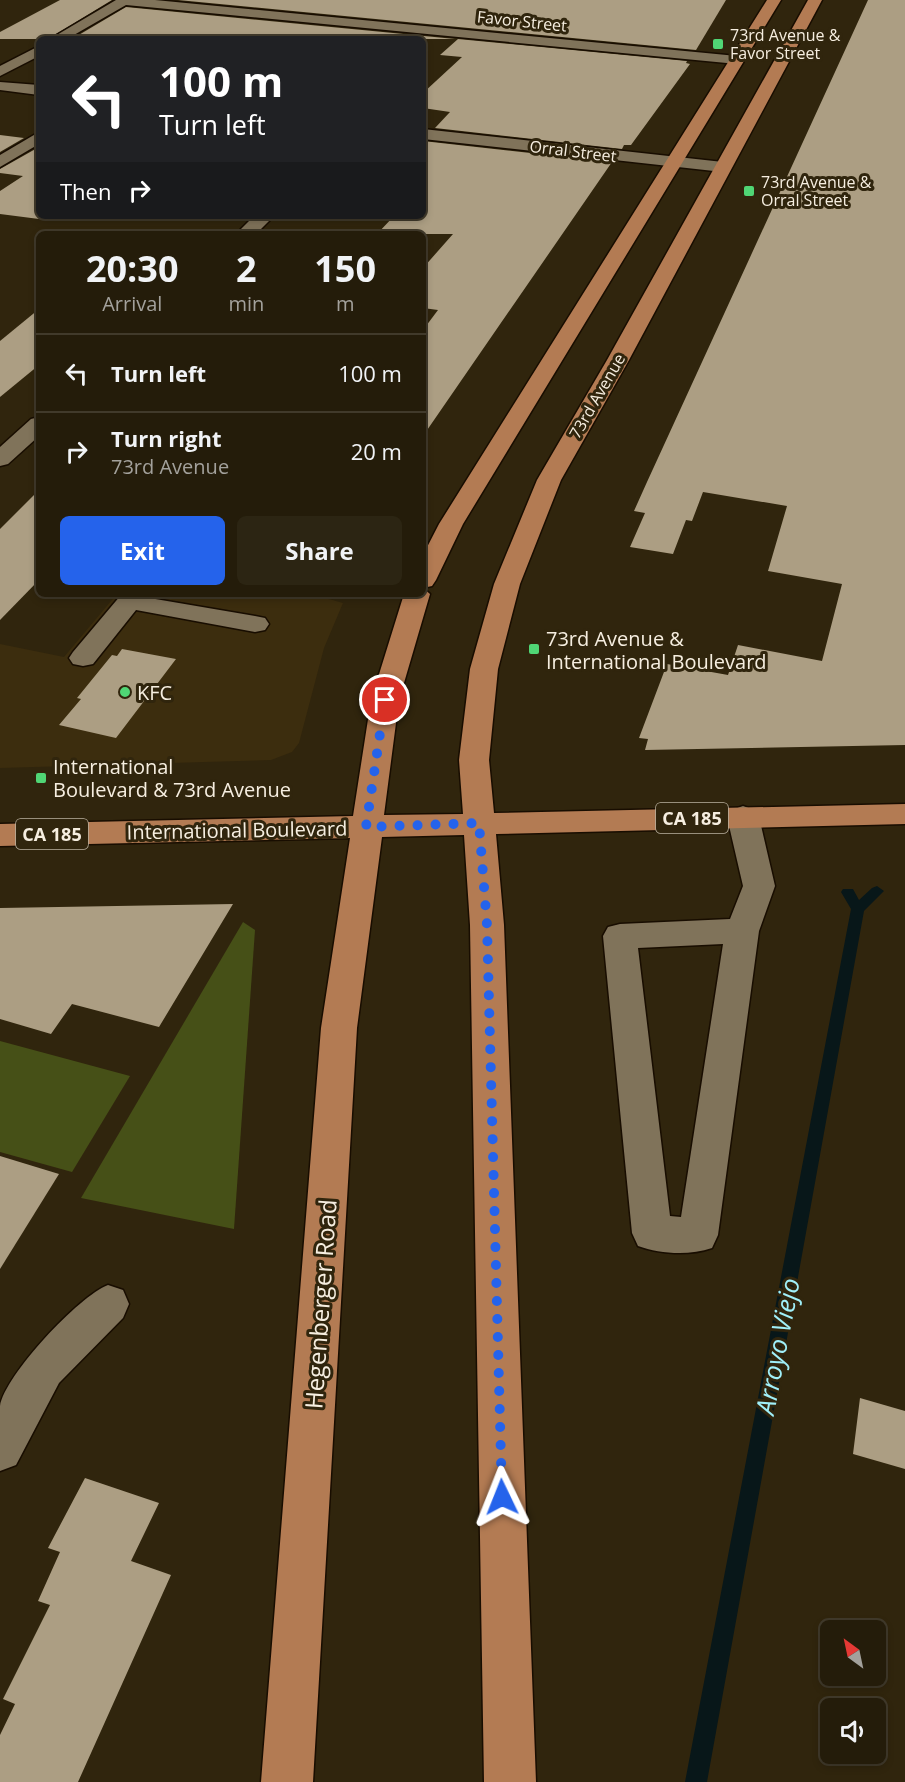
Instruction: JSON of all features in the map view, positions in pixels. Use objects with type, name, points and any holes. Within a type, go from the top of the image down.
[{"type":"main road","points":[[426,574],[450,524],[774,0]]},
{"type":"main road","name":"73rd Avenue","points":[[479,823],[474,760],[479,697],[490,644],[507,584],[549,480],[815,0]]},
{"type":"main road","points":[[366,827],[385,700],[416,597]]},
{"type":"main road","name":"International Boulevard","points":[[0,836],[905,814]]},
{"type":"main road","points":[[479,823],[487,925],[510,1782]]},
{"type":"main road","name":"Hegenberger Road","points":[[287,1782],[339,1028],[366,827]]},
{"type":"street","name":"Favor Street","points":[[124,0],[737,60]]},
{"type":"street","points":[[62,36],[124,0]]},
{"type":"street","points":[[0,72],[36,52]]},
{"type":"street","points":[[0,86],[36,90]]},
{"type":"street","name":"Orral Street","points":[[426,134],[723,167]]},
{"type":"street","points":[[0,162],[36,138]]},
{"type":"street","points":[[248,231],[262,219]]},
{"type":"street","points":[[0,459],[36,426]]},
{"type":"street","points":[[83,658],[130,601],[255,624]]},
{"type":"street","points":[[742,931],[620,936],[652,1233],[698,1235],[742,931],[759,886],[743,817]]},
{"type":"street","points":[[0,1449],[44,1369],[108,1304]]},
{"type":"shaded area","points":[[114,597],[322,597],[343,603],[324,648],[299,743],[292,752],[271,760],[0,768],[0,644],[64,657]]},
{"type":"green space","points":[[243,922],[255,930],[234,1229],[81,1198]]},
{"type":"green space","points":[[0,1041],[130,1076],[72,1172],[0,1152]]},
{"type":"building","points":[[60,0],[112,0],[53,36],[36,36],[36,39],[0,39],[0,32]]},
{"type":"building","points":[[178,0],[726,0],[696,50]]},
{"type":"building","points":[[868,0],[905,0],[905,745],[645,750],[648,739],[639,738],[667,664],[728,675],[738,645],[822,661],[842,584],[768,571],[787,506],[703,492],[692,521],[686,520],[673,554],[630,547],[645,513],[634,511]]},
{"type":"building","points":[[126,7],[424,36],[77,36]]},
{"type":"building","points":[[426,36],[455,39],[426,39]]},
{"type":"building","points":[[458,39],[687,61],[686,63],[690,64],[631,145],[624,145],[622,149],[435,128],[450,112],[426,108],[426,90],[462,57],[440,55]]},
{"type":"building","points":[[0,135],[24,138],[0,152]]},
{"type":"building","points":[[426,141],[612,162],[426,432],[426,326],[438,310],[426,308],[426,265],[453,234],[426,234],[426,231],[380,231],[391,219],[426,219]]},
{"type":"building","points":[[36,149],[36,219],[0,214],[0,191],[23,176],[0,173],[0,169]]},
{"type":"building","points":[[36,311],[36,367],[0,397],[0,341]]},
{"type":"building","points":[[36,493],[36,583],[0,620],[0,529]]},
{"type":"building","points":[[122,649],[176,659],[116,738],[59,725],[81,699],[77,698],[112,655],[117,656]]},
{"type":"building","points":[[233,904],[159,1027],[72,1004],[51,1034],[0,1019],[0,908]]},
{"type":"building","points":[[0,1156],[59,1174],[0,1269]]},
{"type":"building","points":[[860,1398],[905,1411],[905,1469],[853,1454]]},
{"type":"building","points":[[85,1478],[159,1503],[131,1561],[171,1575],[78,1782],[0,1782],[0,1735],[15,1704],[3,1699],[50,1605],[38,1601],[60,1552],[48,1548]]},
{"type":"waterway","name":"Arroyo Viejo","points":[[858,909],[877,891]]},
{"type":"waterway","name":"Arroyo Viejo","points":[[848,892],[858,909]]},
{"type":"waterway","name":"Arroyo Viejo","points":[[696,1782],[858,909]]},
{"type":"place","name":"73rd Avenue & Favor Street","points":[[718,44]]},
{"type":"place","name":"73rd Avenue & Orral Street","points":[[749,191]]},
{"type":"place","name":"73rd Avenue & International Boulevard","points":[[534,649]]},
{"type":"place","name":"KFC","points":[[125,692]]},
{"type":"place","name":"International Boulevard & 73rd Avenue","points":[[41,778]]},
{"type":"route","points":[[385,700],[366,827],[479,823],[487,925],[502,1497]]}]
